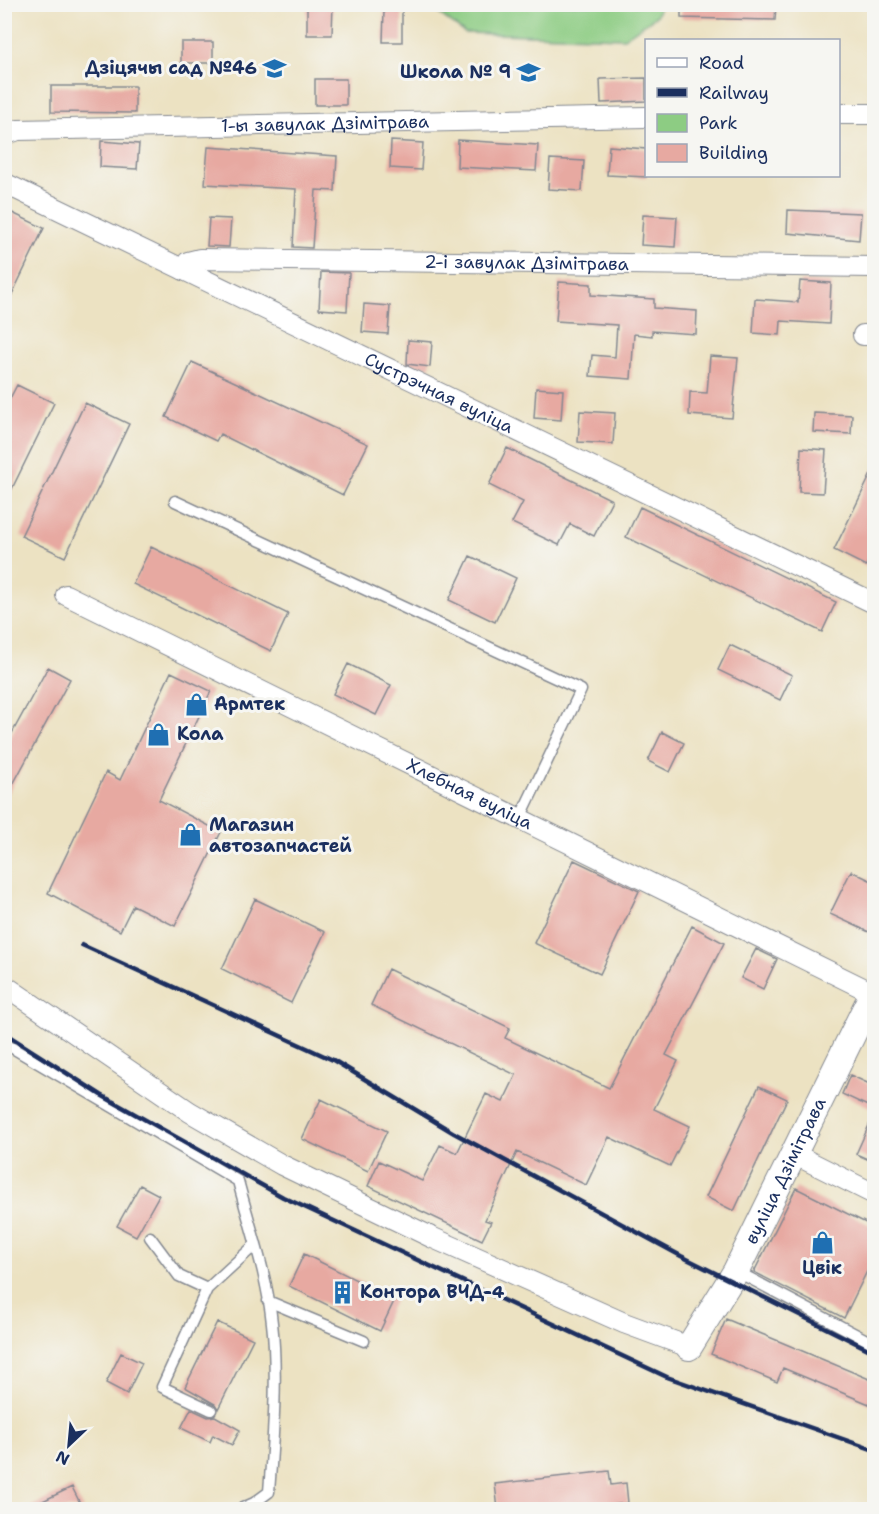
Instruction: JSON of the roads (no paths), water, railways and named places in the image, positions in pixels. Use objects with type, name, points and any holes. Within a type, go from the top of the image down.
[{"type":"street","points":[[840,114],[874,114]]},
{"type":"street","name":"1-ы завулак Дзімітрава","points":[[4,135],[18,130],[645,117]]},
{"type":"street","name":"Сустрэчная вуліца","points":[[4,183],[874,603]]},
{"type":"street","name":"2-і завулак Дзімітрава","points":[[184,270],[188,262],[200,259],[874,267]]},
{"type":"street","name":"Хлебная вуліца","points":[[66,595],[874,992]]},
{"type":"street","points":[[4,985],[190,1112],[282,1165],[441,1241],[624,1323],[689,1347]]},
{"type":"street","name":"вуліца Дзімітрава","points":[[689,1347],[736,1270],[792,1153],[874,992]]},
{"type":"street","points":[[792,1153],[874,1194]]},
{"type":"lane","points":[[176,501],[581,690],[520,818]]},
{"type":"lane","points":[[4,1043],[19,1055],[224,1177],[238,1181],[256,1244],[272,1323],[273,1391],[268,1492],[254,1503],[238,1509]]},
{"type":"lane","points":[[150,1237],[179,1276],[207,1289]]},
{"type":"lane","points":[[211,1410],[162,1387],[207,1289],[256,1244]]},
{"type":"lane","points":[[736,1270],[874,1344]]},
{"type":"lane","points":[[268,1301],[364,1341]]},
{"type":"railway","points":[[82,945],[333,1060],[454,1133],[681,1256],[874,1352]]},
{"type":"railway","points":[[4,1033],[101,1095],[283,1197],[667,1377],[874,1450]]},
{"type":"place","name":"Дзіцячы сад №46","points":[[275,68]]},
{"type":"place","name":"Школа № 9","points":[[529,72]]},
{"type":"place","name":"Армтек","points":[[196,704]]},
{"type":"place","name":"Кола","points":[[159,734]]},
{"type":"place","name":"Магазин автозапчастей","points":[[191,835]]},
{"type":"place","name":"Цвік","points":[[822,1242]]},
{"type":"place","name":"Контора ВЧД-4","points":[[342,1292]]}]
